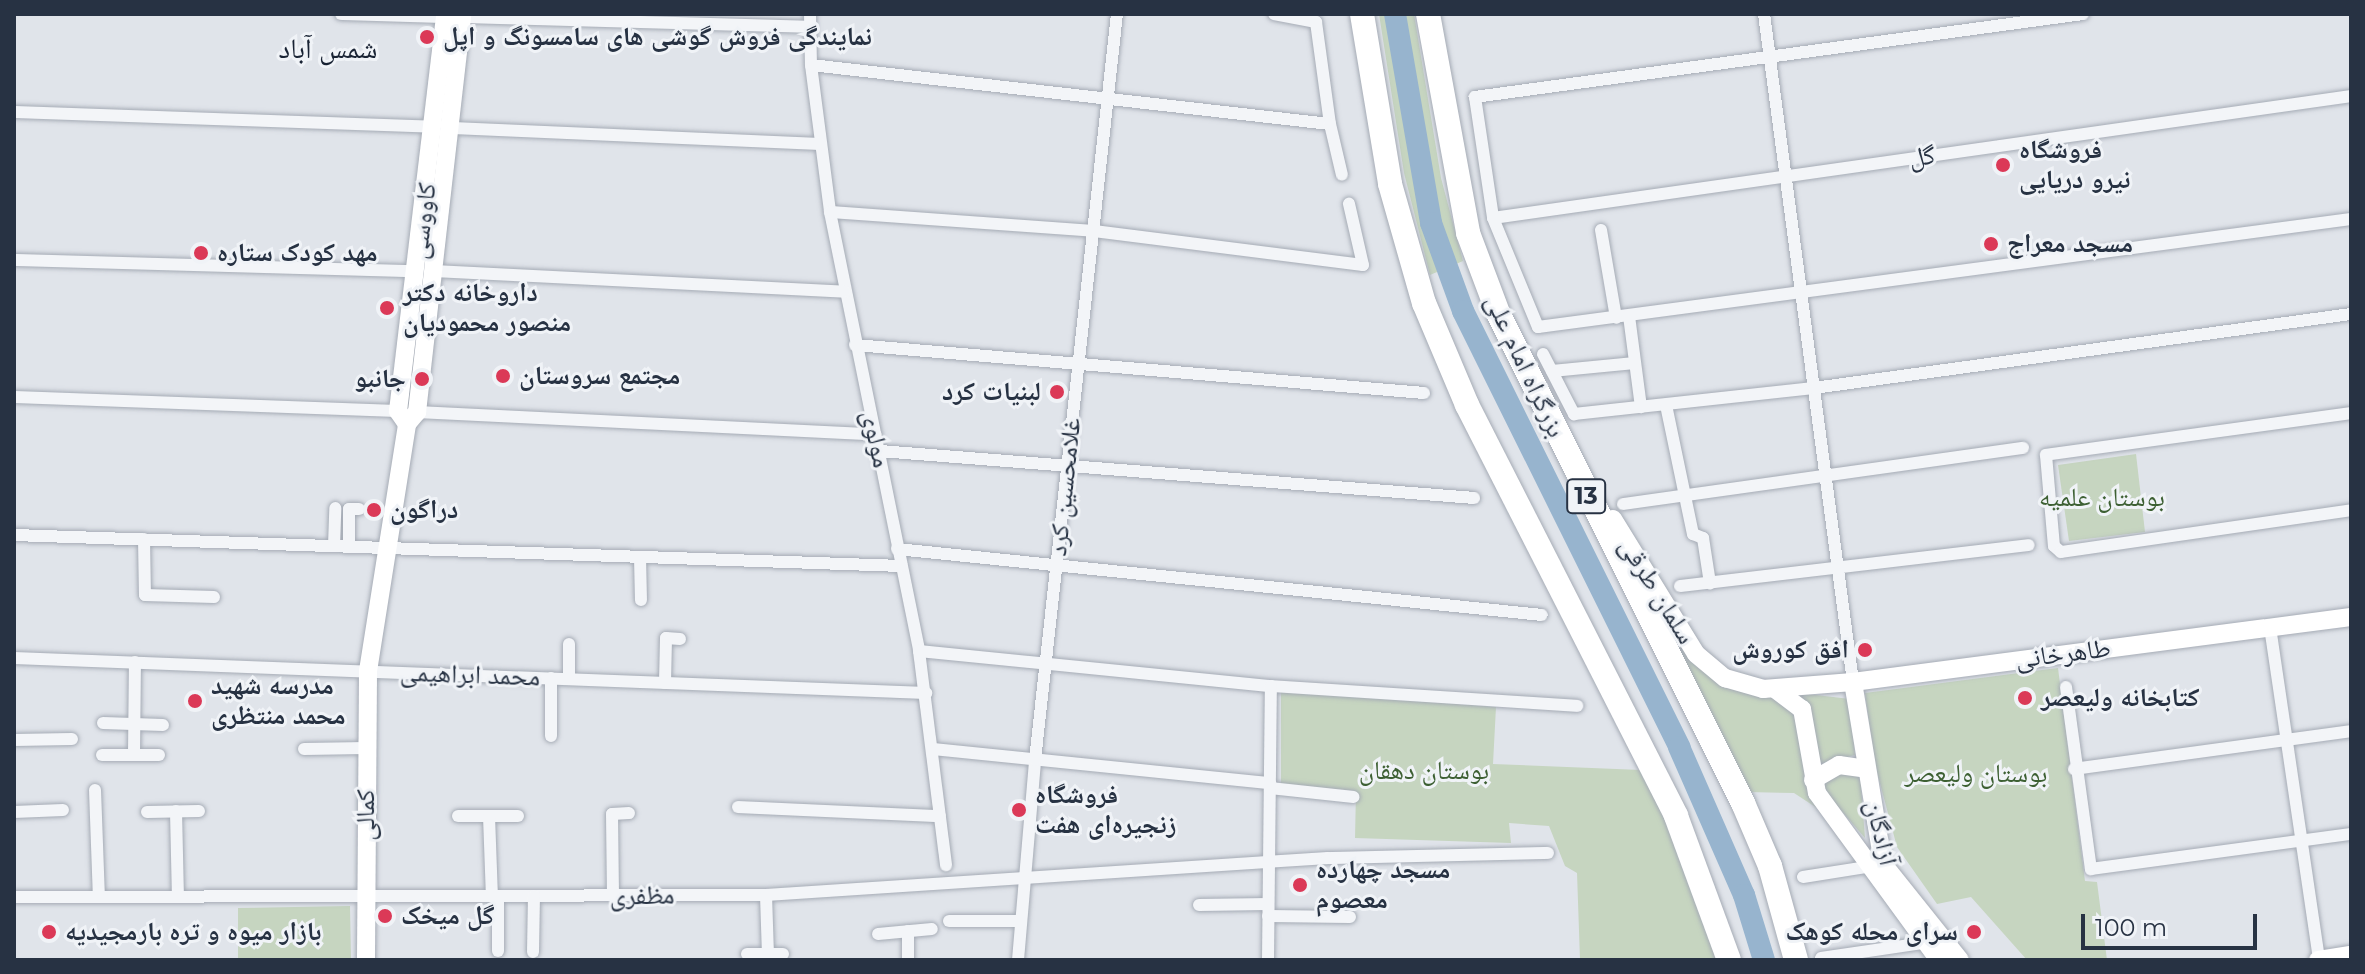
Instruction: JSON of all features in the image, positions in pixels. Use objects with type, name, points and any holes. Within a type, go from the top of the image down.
[{"type":"highway","name":"13","points":[[1362,14],[1390,184],[1424,303],[1467,405],[1676,816],[1729,960]]},
{"type":"highway","name":"بزرگراه امام علی","points":[[1428,14],[1468,233],[1498,313],[1743,803],[1770,866],[1796,960]]},
{"type":"main road","points":[[444,128],[454,16]]},
{"type":"main road","name":"کاووسی","points":[[368,671],[389,548],[444,128]]},
{"type":"main road","name":"سلمان طرقی","points":[[1550,418],[1686,642],[1725,678],[1775,689]]},
{"type":"main road","name":"طاهرخانی","points":[[1775,689],[1853,682],[2351,617]]},
{"type":"main road","name":"کمالی","points":[[366,960],[368,671]]},
{"type":"main road","name":"آزادگان","points":[[1853,682],[1888,873],[1960,960]]},
{"type":"main road","points":[[1775,689],[1802,709],[1813,780],[1867,867],[1929,942],[1939,960]]},
{"type":"main road","points":[[1813,780],[1839,765],[1867,769]]},
{"type":"main road","points":[[2318,960],[2351,955]]},
{"type":"street","points":[[341,14],[810,21]]},
{"type":"street","name":"غلامحسین کرد","points":[[1018,960],[1022,880],[1117,14]]},
{"type":"street","points":[[1274,14],[1308,17],[1316,22],[1330,124],[1342,175]]},
{"type":"street","points":[[1764,14],[1853,682]]},
{"type":"street","points":[[2083,14],[1475,97],[1493,218],[1538,327],[1802,295],[2351,219]]},
{"type":"street","name":"مولوی","points":[[810,21],[811,65],[830,212],[919,651],[946,865]]},
{"type":"street","points":[[811,65],[1108,96],[1330,124]]},
{"type":"street","name":"گل","points":[[1493,218],[2351,96]]},
{"type":"street","points":[[14,112],[820,144]]},
{"type":"street","points":[[830,212],[1094,231],[1363,265],[1349,204]]},
{"type":"street","points":[[1601,230],[1616,318]]},
{"type":"street","points":[[14,260],[426,271],[844,292]]},
{"type":"street","points":[[1543,354],[1574,414],[1814,388],[2351,314]]},
{"type":"street","points":[[1629,316],[1641,407]]},
{"type":"street","points":[[855,345],[1424,393]]},
{"type":"street","points":[[1552,371],[1635,363]]},
{"type":"street","points":[[14,397],[875,434]]},
{"type":"street","points":[[1666,405],[1683,494],[1693,534],[1703,538],[1710,583]]},
{"type":"street","points":[[2351,413],[2046,455],[2057,550],[2351,510]]},
{"type":"street","points":[[1623,504],[1825,473],[2023,448]]},
{"type":"street","points":[[880,451],[1474,498]]},
{"type":"street","points":[[334,546],[335,508]]},
{"type":"street","points":[[349,547],[349,509],[359,509]]},
{"type":"street","points":[[14,535],[901,566]]},
{"type":"street","points":[[144,539],[145,595],[214,597]]},
{"type":"street","points":[[1680,586],[2029,545]]},
{"type":"street","points":[[897,549],[1542,615]]},
{"type":"street","points":[[640,557],[641,600]]},
{"type":"street","points":[[2270,627],[2318,960]]},
{"type":"street","points":[[665,683],[666,638],[680,639]]},
{"type":"street","points":[[569,644],[569,679]]},
{"type":"street","points":[[919,651],[1271,686],[1577,706]]},
{"type":"street","name":"محمد ابراهیمی","points":[[14,658],[926,693]]},
{"type":"street","points":[[134,754],[135,662]]},
{"type":"street","points":[[551,678],[551,736]]},
{"type":"street","points":[[1268,960],[1271,686]]},
{"type":"street","points":[[2066,687],[2074,769],[2091,869],[2351,834]]},
{"type":"street","points":[[103,723],[163,725]]},
{"type":"street","points":[[2074,769],[2351,731]]},
{"type":"street","points":[[14,740],[72,739]]},
{"type":"street","points":[[304,749],[366,748]]},
{"type":"street","points":[[933,749],[1354,797]]},
{"type":"street","points":[[102,755],[159,755]]},
{"type":"street","points":[[95,790],[99,897]]},
{"type":"street","points":[[738,807],[940,816]]},
{"type":"street","points":[[14,812],[63,810]]},
{"type":"street","points":[[176,811],[178,897]]},
{"type":"street","points":[[147,812],[199,811]]},
{"type":"street","points":[[613,896],[612,814],[629,813]]},
{"type":"street","points":[[458,816],[518,816]]},
{"type":"street","points":[[489,816],[498,951]]},
{"type":"street","name":"مظفری","points":[[14,897],[766,895],[1269,865],[1548,853]]},
{"type":"street","points":[[1803,877],[1867,867]]},
{"type":"street","points":[[766,895],[768,954]]},
{"type":"street","points":[[533,952],[534,896]]},
{"type":"street","points":[[1199,905],[1350,917]]},
{"type":"street","points":[[949,921],[1020,921]]},
{"type":"street","points":[[878,934],[932,929]]},
{"type":"street","points":[[908,931],[908,960]]},
{"type":"street","points":[[1821,958],[1929,942]]},
{"type":"street","points":[[747,954],[783,954]]},
{"type":"green space","points":[[1379,14],[1414,14],[1441,178],[1463,261],[1430,275],[1404,173]]},
{"type":"green space","name":"بوستان علمیه","points":[[2136,454],[2145,532],[2069,541],[2058,465]]},
{"type":"green space","points":[[1613,532],[1680,645],[1720,684],[1791,701],[1823,812],[1794,793],[1747,792]]},
{"type":"green space","name":"بوستان ولیعصر","points":[[2058,668],[2085,881],[2097,882],[2107,960],[2027,960],[1971,897],[1937,904],[1897,847],[1874,761],[1865,693]]},
{"type":"green space","name":"بوستان دهقان","points":[[1281,690],[1496,707],[1493,764],[1641,770],[1678,840],[1720,960],[1580,960],[1577,873],[1565,866],[1549,826],[1509,823],[1511,843],[1355,838],[1356,791],[1281,784]]},
{"type":"green space","points":[[1791,692],[1850,699],[1855,755],[1816,765]]},
{"type":"green space","points":[[1838,773],[1860,774],[1865,838],[1820,786]]},
{"type":"green space","points":[[350,906],[351,960],[238,960],[238,908]]},
{"type":"waterway","points":[[1395,14],[1431,223],[1463,311],[1679,747],[1744,895],[1764,960]]},
{"type":"place","name":"نمایندگی فروش گوشی های سامسونگ و اپل","points":[[427,37]]},
{"type":"place","name":"فروشگاه نیرو دریایی","points":[[2003,165]]},
{"type":"place","name":"مسجد معراج","points":[[1991,244]]},
{"type":"place","name":"مهد کودک ستاره","points":[[201,253]]},
{"type":"place","name":"داروخانه دکتر منصور محمودیان","points":[[387,308]]},
{"type":"place","name":"مجتمع سروستان","points":[[503,376]]},
{"type":"place","name":"جانبو","points":[[422,379]]},
{"type":"place","name":"لبنیات کرد","points":[[1057,392]]},
{"type":"place","name":"دراگون","points":[[374,510]]},
{"type":"place","name":"افق کوروش","points":[[1865,650]]},
{"type":"place","name":"کتابخانه ولیعصر","points":[[2025,698]]},
{"type":"place","name":"مدرسه شهید محمد منتظری","points":[[195,701]]},
{"type":"place","name":"فروشگاه زنجیره‌ای هفت","points":[[1019,810]]},
{"type":"place","name":"مسجد چهارده معصوم","points":[[1300,885]]},
{"type":"place","name":"گل میخک","points":[[385,916]]},
{"type":"place","name":"بازار میوه و تره بارمجیدیه","points":[[49,932]]},
{"type":"place","name":"سرای محله کوهک","points":[[1974,932]]},
{"type":"district","name":"شمس آباد","points":[[328,48]]}]
